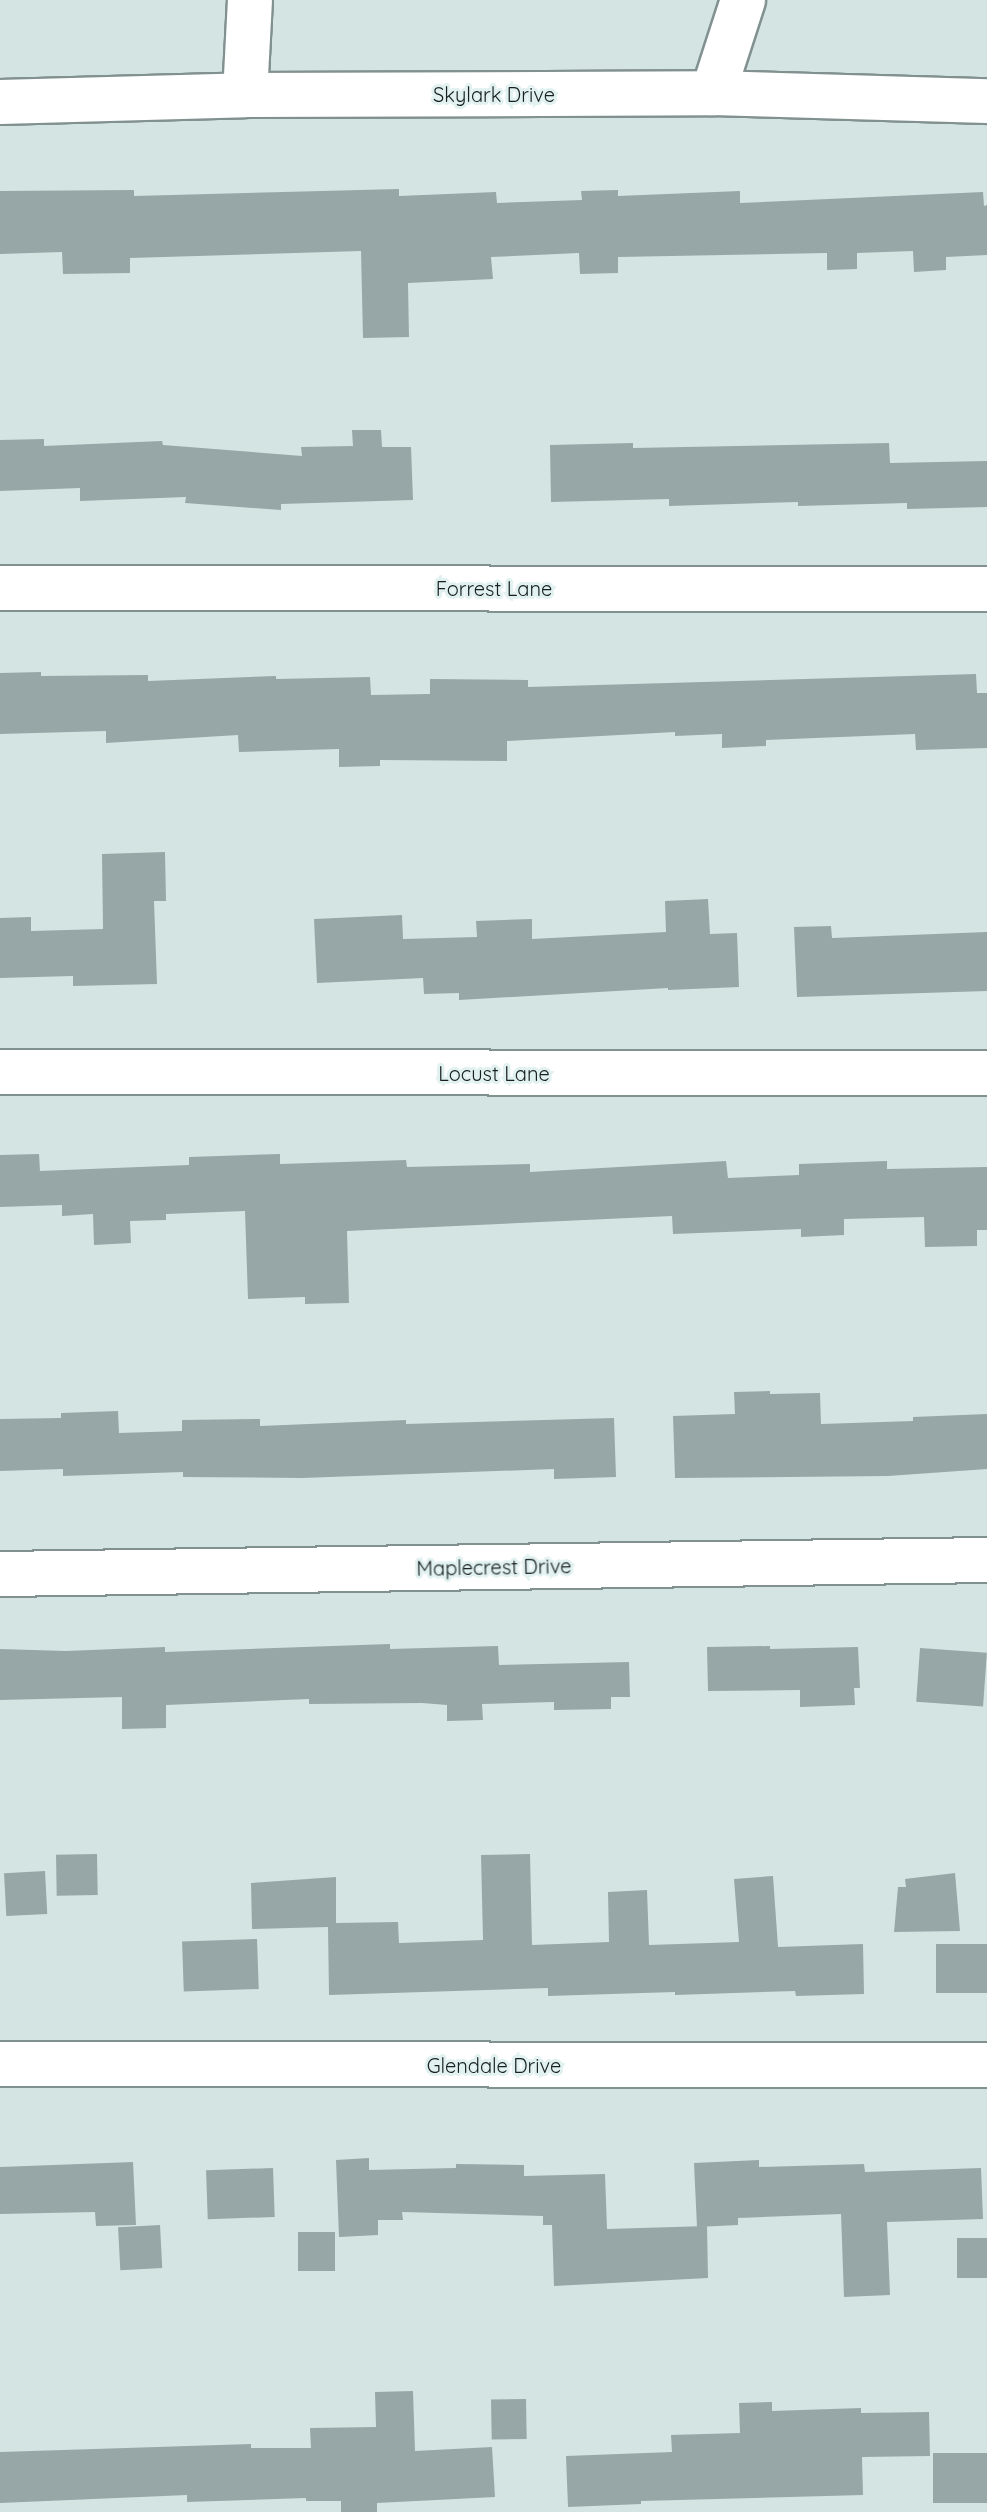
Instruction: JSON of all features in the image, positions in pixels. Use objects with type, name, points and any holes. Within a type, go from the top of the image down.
[{"type":"street","points":[[245,95],[250,0]]},
{"type":"street","points":[[713,93],[743,0]]},
{"type":"street","name":"Skylark Drive","points":[[0,102],[245,95],[713,93],[987,101]]},
{"type":"street","name":"Forrest Lane","points":[[0,588],[987,589]]},
{"type":"street","name":"Locust Lane","points":[[0,1072],[987,1073]]},
{"type":"street","name":"Maplecrest Drive","points":[[0,1574],[987,1560]]},
{"type":"street","name":"Glendale Drive","points":[[0,2064],[987,2065]]},
{"type":"building","points":[[399,189],[399,196],[496,192],[497,203],[582,200],[581,191],[618,190],[618,196],[740,191],[740,203],[983,192],[984,206],[987,205],[987,255],[946,257],[946,270],[914,272],[913,251],[857,253],[857,269],[827,270],[827,253],[618,257],[618,273],[580,274],[579,253],[491,257],[493,279],[408,283],[409,337],[363,338],[361,251],[130,258],[130,273],[63,274],[62,252],[0,254],[0,191],[134,190],[134,196]]},
{"type":"building","points":[[352,430],[381,430],[382,447],[411,447],[413,500],[281,504],[281,510],[185,503],[186,497],[80,501],[80,488],[0,491],[0,440],[44,439],[44,446],[162,441],[163,445],[302,456],[301,447],[353,446]]},
{"type":"building","points":[[633,443],[633,448],[889,443],[890,463],[987,461],[987,507],[907,509],[907,503],[798,506],[798,502],[669,506],[669,499],[551,502],[550,445]]},
{"type":"building","points":[[41,672],[41,676],[148,675],[148,681],[276,676],[276,679],[370,677],[371,695],[430,694],[430,679],[528,680],[528,687],[976,674],[977,693],[987,693],[987,748],[916,750],[915,734],[766,740],[766,746],[722,748],[722,734],[675,736],[675,732],[507,741],[507,761],[380,760],[380,766],[339,767],[339,749],[239,752],[238,735],[106,743],[106,731],[0,734],[0,673]]},
{"type":"building","points":[[165,852],[166,901],[154,901],[157,984],[73,986],[73,976],[0,978],[0,918],[31,917],[31,931],[103,929],[102,854]]},
{"type":"building","points":[[708,899],[710,934],[737,933],[739,987],[459,1000],[459,993],[424,994],[423,978],[317,983],[314,919],[402,915],[403,939],[477,937],[476,921],[532,919],[532,939],[666,932],[665,901]]},
{"type":"building","points":[[831,926],[832,938],[987,932],[987,991],[797,997],[794,927]]},
{"type":"building","points":[[39,1154],[40,1171],[189,1165],[189,1157],[280,1154],[280,1164],[406,1160],[407,1167],[530,1164],[530,1172],[726,1161],[728,1178],[799,1175],[799,1164],[887,1161],[887,1169],[987,1167],[987,1230],[977,1230],[977,1246],[925,1247],[924,1217],[844,1219],[844,1235],[801,1237],[801,1229],[673,1234],[672,1216],[347,1231],[349,1303],[305,1304],[305,1297],[248,1299],[245,1211],[166,1214],[166,1220],[130,1221],[131,1243],[94,1245],[93,1214],[62,1216],[62,1205],[0,1207],[0,1155]]},
{"type":"building","points":[[770,1391],[770,1394],[820,1393],[821,1424],[913,1421],[913,1417],[987,1414],[987,1469],[888,1476],[675,1478],[673,1416],[735,1414],[734,1392]]},
{"type":"building","points":[[118,1411],[119,1433],[182,1431],[182,1420],[260,1419],[260,1426],[406,1420],[406,1424],[614,1418],[616,1477],[554,1479],[554,1469],[302,1478],[183,1477],[183,1472],[63,1476],[63,1469],[0,1471],[0,1419],[61,1418],[61,1413]]},
{"type":"building","points":[[390,1644],[390,1649],[498,1646],[499,1665],[629,1662],[630,1697],[611,1697],[611,1709],[554,1710],[554,1702],[482,1704],[483,1720],[447,1721],[447,1705],[422,1703],[309,1704],[309,1699],[166,1705],[166,1728],[122,1729],[122,1697],[0,1700],[0,1649],[66,1651],[165,1647],[165,1652]]},
{"type":"building","points":[[770,1646],[770,1649],[858,1647],[860,1688],[854,1688],[855,1705],[800,1707],[800,1690],[708,1691],[707,1647]]},
{"type":"building","points":[[920,1648],[987,1653],[983,1707],[916,1702]]},
{"type":"building","points":[[97,1854],[98,1895],[57,1896],[56,1855]]},
{"type":"building","points":[[530,1854],[532,1945],[609,1942],[608,1892],[647,1890],[649,1945],[739,1942],[734,1879],[773,1876],[778,1947],[863,1944],[864,1994],[796,1996],[795,1991],[548,1996],[548,1988],[329,1995],[328,1927],[252,1929],[251,1883],[336,1877],[336,1923],[398,1922],[399,1943],[483,1940],[481,1855]]},
{"type":"building","points":[[45,1871],[47,1914],[6,1916],[4,1873]]},
{"type":"building","points":[[955,1873],[960,1931],[894,1932],[898,1887],[906,1887],[905,1879]]},
{"type":"building","points":[[257,1939],[259,1989],[184,1992],[182,1942]]},
{"type":"building","points":[[936,1944],[987,1944],[987,1993],[936,1993]]},
{"type":"building","points":[[369,2158],[369,2170],[456,2168],[456,2164],[524,2165],[524,2176],[605,2174],[607,2229],[707,2226],[708,2278],[554,2286],[552,2225],[543,2225],[543,2216],[402,2212],[403,2220],[378,2220],[378,2235],[339,2237],[336,2160]]},
{"type":"building","points":[[759,2160],[759,2167],[864,2164],[865,2172],[981,2168],[983,2219],[887,2222],[890,2295],[844,2297],[841,2214],[738,2218],[738,2225],[697,2227],[694,2163]]},
{"type":"building","points":[[133,2162],[136,2225],[96,2226],[95,2212],[0,2214],[0,2167]]},
{"type":"building","points":[[273,2168],[275,2217],[208,2219],[206,2170]]},
{"type":"building","points":[[160,2225],[162,2268],[120,2270],[118,2227]]},
{"type":"building","points":[[298,2232],[335,2232],[335,2271],[298,2271]]},
{"type":"building","points":[[957,2238],[987,2238],[987,2278],[957,2278]]},
{"type":"building","points":[[413,2391],[415,2451],[492,2447],[495,2497],[377,2503],[377,2512],[341,2512],[341,2501],[306,2501],[306,2498],[187,2502],[187,2495],[0,2503],[0,2452],[251,2444],[251,2448],[311,2448],[310,2428],[376,2427],[375,2392]]},
{"type":"building","points":[[526,2399],[527,2439],[492,2440],[491,2400]]},
{"type":"building","points":[[772,2402],[772,2411],[861,2408],[861,2413],[929,2412],[930,2456],[862,2457],[863,2495],[641,2501],[641,2504],[568,2507],[566,2456],[672,2452],[671,2435],[740,2433],[739,2403]]},
{"type":"building","points":[[933,2453],[987,2453],[987,2503],[933,2503]]}]
